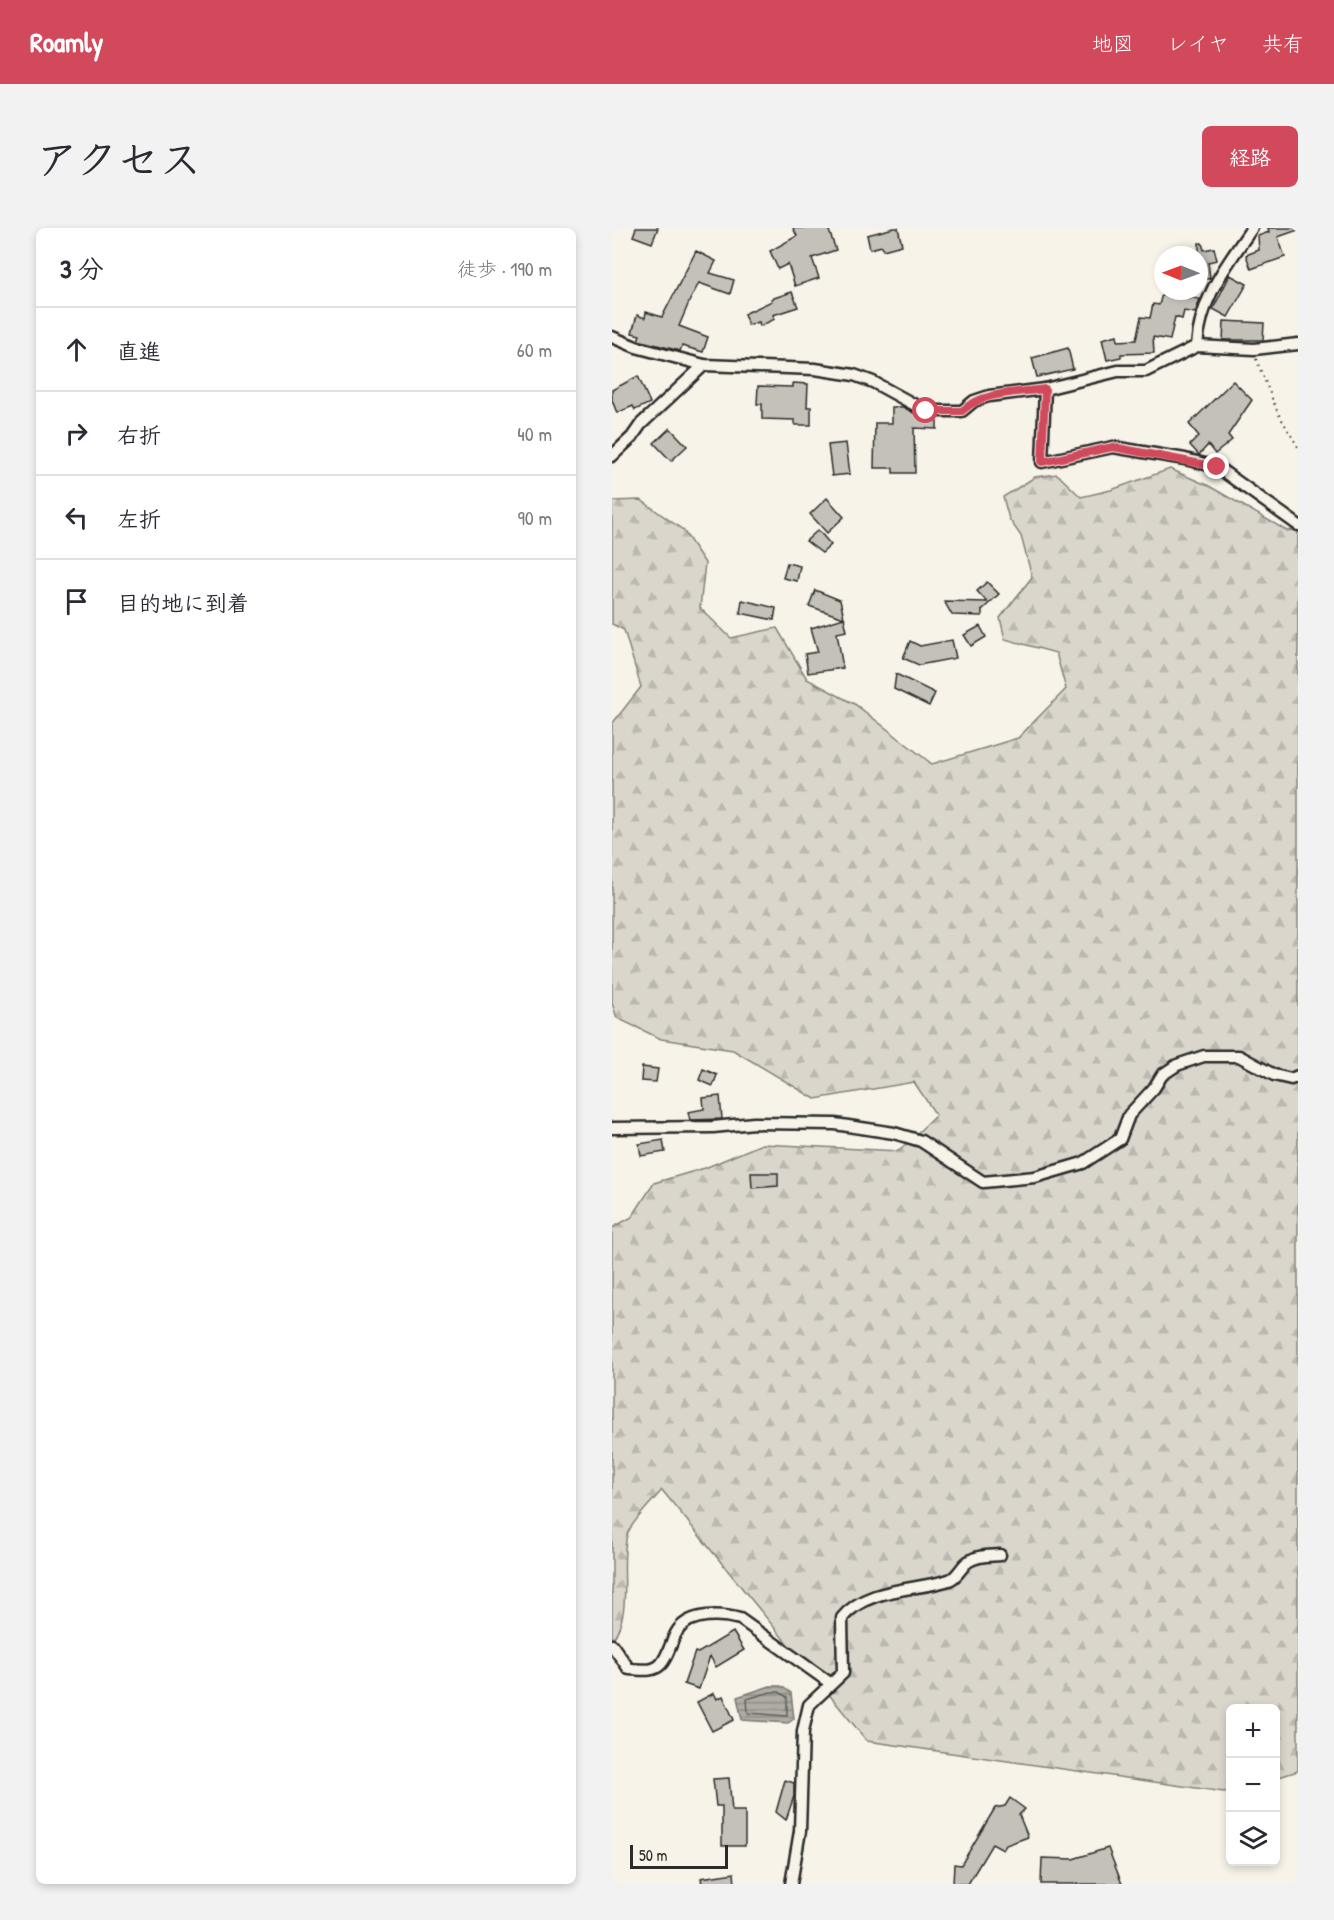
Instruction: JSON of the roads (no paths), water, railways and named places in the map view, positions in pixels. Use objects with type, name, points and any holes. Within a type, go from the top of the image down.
[{"type":"street","points":[[1197,346],[1199,322],[1215,284],[1252,228]]},
{"type":"street","points":[[612,337],[636,347],[704,366],[815,369],[854,375],[873,382],[926,411],[962,411],[974,401],[989,396],[1045,389],[1118,371],[1146,371],[1197,346],[1254,349],[1298,344]]},
{"type":"street","points":[[612,456],[632,437],[641,424],[704,366]]},
{"type":"street","points":[[1045,389],[1042,462],[1113,447],[1185,459],[1217,467],[1298,525]]},
{"type":"street","points":[[612,1128],[713,1127],[754,1123],[835,1124],[894,1133],[921,1141],[983,1182],[1035,1177],[1083,1163],[1120,1139],[1129,1115],[1162,1076],[1178,1065],[1204,1056],[1239,1056],[1274,1075],[1291,1079],[1298,1076]]},
{"type":"street","points":[[791,1884],[800,1831],[802,1731],[809,1705],[843,1673],[842,1618],[848,1611],[886,1593],[952,1579],[968,1561],[983,1556],[1000,1555]]},
{"type":"street","points":[[612,1645],[629,1669],[651,1670],[661,1665],[678,1629],[687,1622],[704,1616],[724,1614],[740,1619],[830,1683]]},
{"type":"water","points":[[770,1686],[781,1686],[791,1693],[794,1719],[788,1723],[742,1720],[737,1697]]}]
